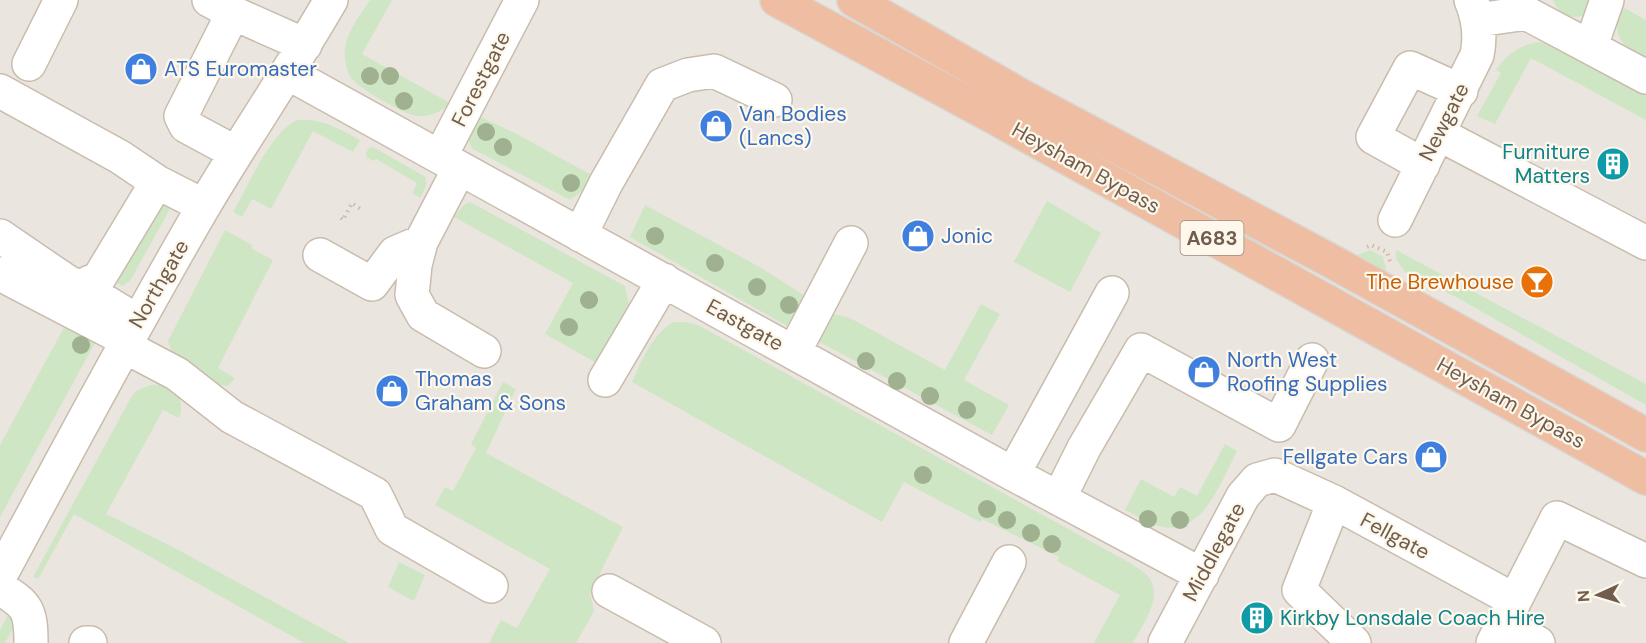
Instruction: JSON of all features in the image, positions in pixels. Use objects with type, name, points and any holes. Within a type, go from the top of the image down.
[{"type":"highway","name":"Heysham Bypass","points":[[777,0],[990,115],[1646,478]]},
{"type":"highway","name":"Heysham Bypass","points":[[854,0],[1027,99],[1331,261],[1646,435]]},
{"type":"street","points":[[29,64],[61,0]]},
{"type":"street","name":"Northgate","points":[[0,576],[129,336],[204,206],[331,0]]},
{"type":"street","name":"Forestgate","points":[[484,351],[423,315],[412,295],[415,265],[449,163],[522,0]]},
{"type":"street","points":[[1591,46],[1607,0]]},
{"type":"street","points":[[236,153],[186,126],[181,116],[221,6],[305,45]]},
{"type":"street","name":"Newgate","points":[[1395,220],[1477,55],[1480,40],[1475,10],[1529,6],[1591,46],[1646,77]]},
{"type":"street","points":[[1423,165],[1373,137],[1410,69],[1461,91]]},
{"type":"street","points":[[580,235],[606,183],[662,84],[688,75],[714,71],[775,99]]},
{"type":"street","name":"Eastgate","points":[[288,73],[1013,474],[1202,575]]},
{"type":"street","points":[[0,91],[120,157],[157,182],[204,206]]},
{"type":"street","points":[[1438,134],[1646,243]]},
{"type":"street","points":[[0,236],[69,283],[82,287],[99,278],[157,182]]},
{"type":"street","points":[[320,255],[372,284],[395,253],[421,242]]},
{"type":"street","points":[[794,352],[851,243]]},
{"type":"street","points":[[0,274],[129,336],[232,417],[375,494],[392,529],[491,585]]},
{"type":"street","points":[[606,380],[664,280]]},
{"type":"street","points":[[90,282],[100,299],[129,336]]},
{"type":"street","points":[[1013,474],[1112,293]]},
{"type":"street","points":[[1059,498],[1084,448],[1141,351],[1279,425],[1312,360]]},
{"type":"street","name":"Fellgate","points":[[1275,475],[1334,502],[1503,622],[1538,643]]},
{"type":"street","name":"Middlegate","points":[[1165,643],[1243,496],[1257,480],[1275,475]]},
{"type":"street","points":[[1334,502],[1299,590],[1354,643]]},
{"type":"street","points":[[1503,622],[1557,518],[1646,561]]},
{"type":"street","points":[[968,642],[1009,562]]},
{"type":"street","points":[[0,588],[24,603],[31,626],[31,643]]},
{"type":"street","points":[[609,591],[704,643]]},
{"type":"path","points":[[341,218],[343,220],[352,203],[362,210]]},
{"type":"shaded area","points":[[0,0],[1646,0],[1646,643],[0,643]]},
{"type":"green space","points":[[370,0],[392,0],[362,54],[450,103],[443,109],[426,116],[411,114],[370,93],[350,76],[345,60],[346,42],[354,23]]},
{"type":"green space","points":[[1553,0],[1597,0],[1586,14],[1574,17],[1561,12]]},
{"type":"green space","points":[[1621,6],[1646,20],[1646,60],[1630,50],[1620,39],[1617,25]]},
{"type":"green space","points":[[1538,42],[1551,44],[1646,93],[1646,120],[1531,58],[1495,124],[1477,116],[1501,73],[1496,70],[1500,65],[1519,48]]},
{"type":"green space","points":[[476,115],[515,133],[593,176],[587,188],[570,200],[473,149],[468,136]]},
{"type":"green space","points":[[298,120],[323,123],[360,140],[353,152],[313,131],[271,209],[252,199],[242,217],[233,212],[270,147],[288,126]]},
{"type":"green space","points":[[373,147],[426,177],[426,186],[420,198],[412,193],[417,183],[376,159],[374,161],[367,158],[366,153],[369,148]]},
{"type":"green space","points":[[157,200],[171,207],[130,281],[122,286],[116,282],[117,274]]},
{"type":"green space","points":[[1047,201],[1101,233],[1070,292],[1014,262]]},
{"type":"green space","points":[[470,202],[625,286],[629,305],[627,314],[600,365],[545,334],[573,283],[454,217],[464,205]]},
{"type":"green space","points":[[645,205],[758,266],[810,299],[792,324],[787,326],[630,237]]},
{"type":"green space","points":[[225,230],[273,260],[218,368],[235,378],[228,386],[200,377],[183,365],[171,350],[168,341]]},
{"type":"green space","points":[[1370,250],[1383,257],[1387,273],[1355,256]]},
{"type":"green space","points":[[1396,250],[1646,384],[1646,405],[1456,297],[1405,272],[1396,259]]},
{"type":"green space","points":[[981,304],[1000,314],[964,380],[1009,405],[992,435],[816,340],[830,313],[850,318],[945,370]]},
{"type":"green space","points":[[673,322],[698,325],[1130,563],[1146,574],[1152,582],[1153,600],[1147,618],[1133,643],[1094,643],[1120,595],[1057,561],[1059,557],[982,519],[980,522],[904,482],[882,522],[632,382],[653,341]]},
{"type":"green space","points":[[66,324],[96,341],[0,517],[0,445]]},
{"type":"green space","points":[[503,382],[516,389],[486,453],[623,527],[590,593],[594,611],[576,643],[489,643],[501,620],[517,628],[550,569],[435,505],[445,487],[453,491],[476,448],[471,444]]},
{"type":"green space","points":[[151,385],[166,385],[175,390],[181,404],[179,418],[163,410],[106,514],[171,546],[349,643],[304,643],[74,514],[38,579],[33,577],[133,394]]},
{"type":"green space","points":[[1225,444],[1237,451],[1217,491],[1199,515],[1188,524],[1174,527],[1159,526],[1125,510],[1141,479],[1174,497],[1180,487],[1197,496]]},
{"type":"green space","points":[[399,562],[425,575],[414,601],[388,587]]},
{"type":"green space","points":[[10,611],[16,623],[5,643],[0,643],[0,630]]},
{"type":"place","name":"ATS Euromaster","points":[[141,69]]},
{"type":"place","name":"Van Bodies (Lancs)","points":[[716,126]]},
{"type":"place","name":"Furniture Matters","points":[[1613,164]]},
{"type":"place","name":"Jonic","points":[[918,236]]},
{"type":"place","name":"The Brewhouse","points":[[1537,282]]},
{"type":"place","name":"North West Roofing Supplies","points":[[1204,372]]},
{"type":"place","name":"Thomas Graham & Sons","points":[[392,391]]},
{"type":"place","name":"Fellgate Cars","points":[[1431,457]]},
{"type":"place","name":"Kirkby Lonsdale Coach Hire","points":[[1257,618]]}]
